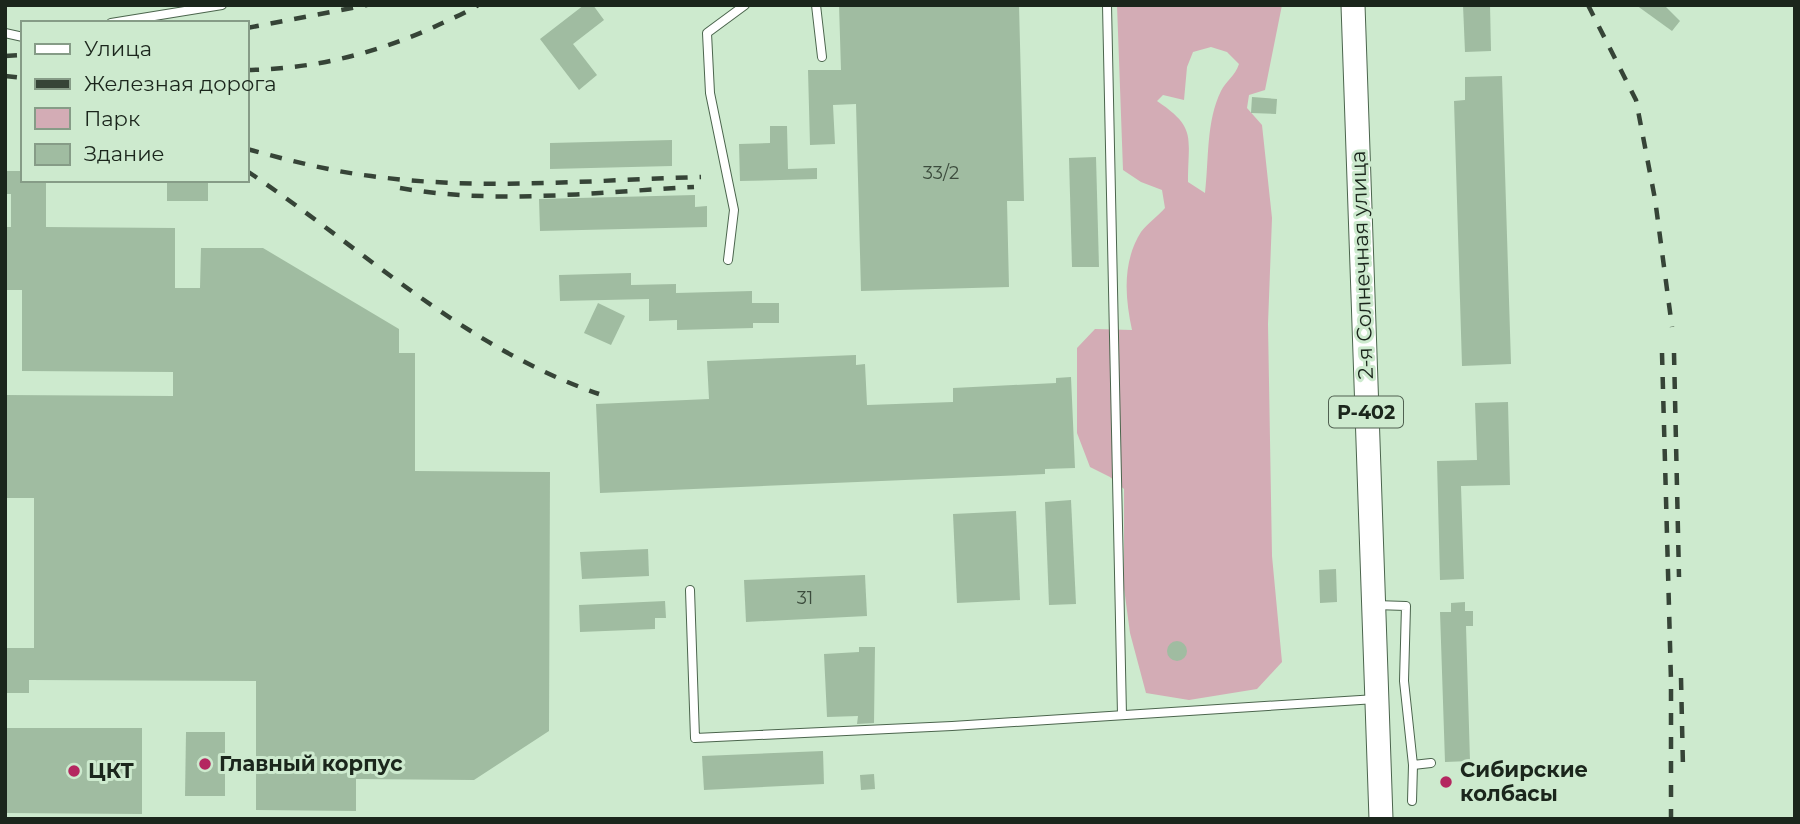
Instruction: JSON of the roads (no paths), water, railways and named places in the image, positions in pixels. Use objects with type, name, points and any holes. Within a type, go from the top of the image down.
[{"type":"main road","name":"2-я Солнечная улица","points":[[1353,5],[1381,819]]},
{"type":"lane","points":[[123,21],[222,5]]},
{"type":"lane","points":[[728,260],[734,210],[710,93],[707,33],[745,5]]},
{"type":"lane","points":[[816,5],[822,57]]},
{"type":"lane","points":[[1107,5],[1122,715]]},
{"type":"lane","points":[[690,590],[695,738],[1378,699]]},
{"type":"lane","points":[[1373,606],[1406,606],[1404,681],[1413,765],[1412,801]]},
{"type":"lane","points":[[1413,765],[1430,763]]},
{"type":"railway","points":[[248,28],[367,5]]},
{"type":"railway","points":[[248,70],[296,67],[366,52],[411,37],[478,5]]},
{"type":"railway","points":[[1588,5],[1636,100],[1655,199],[1672,327]]},
{"type":"railway","points":[[5,56],[21,55]]},
{"type":"railway","points":[[5,76],[21,78]]},
{"type":"railway","points":[[248,149],[340,171],[453,183],[701,177]]},
{"type":"railway","points":[[248,172],[459,324],[504,351],[599,394]]},
{"type":"railway","points":[[400,188],[473,196],[510,196],[694,187]]},
{"type":"railway","points":[[1662,353],[1671,681],[1671,819]]},
{"type":"railway","points":[[1674,353],[1679,577]]},
{"type":"railway","points":[[1681,678],[1683,768]]},
{"type":"place","name":"Главный корпус","points":[[205,764]]},
{"type":"place","name":"ЦКТ","points":[[74,771]]},
{"type":"place","name":"Сибирские колбасы","points":[[1446,782]]}]
